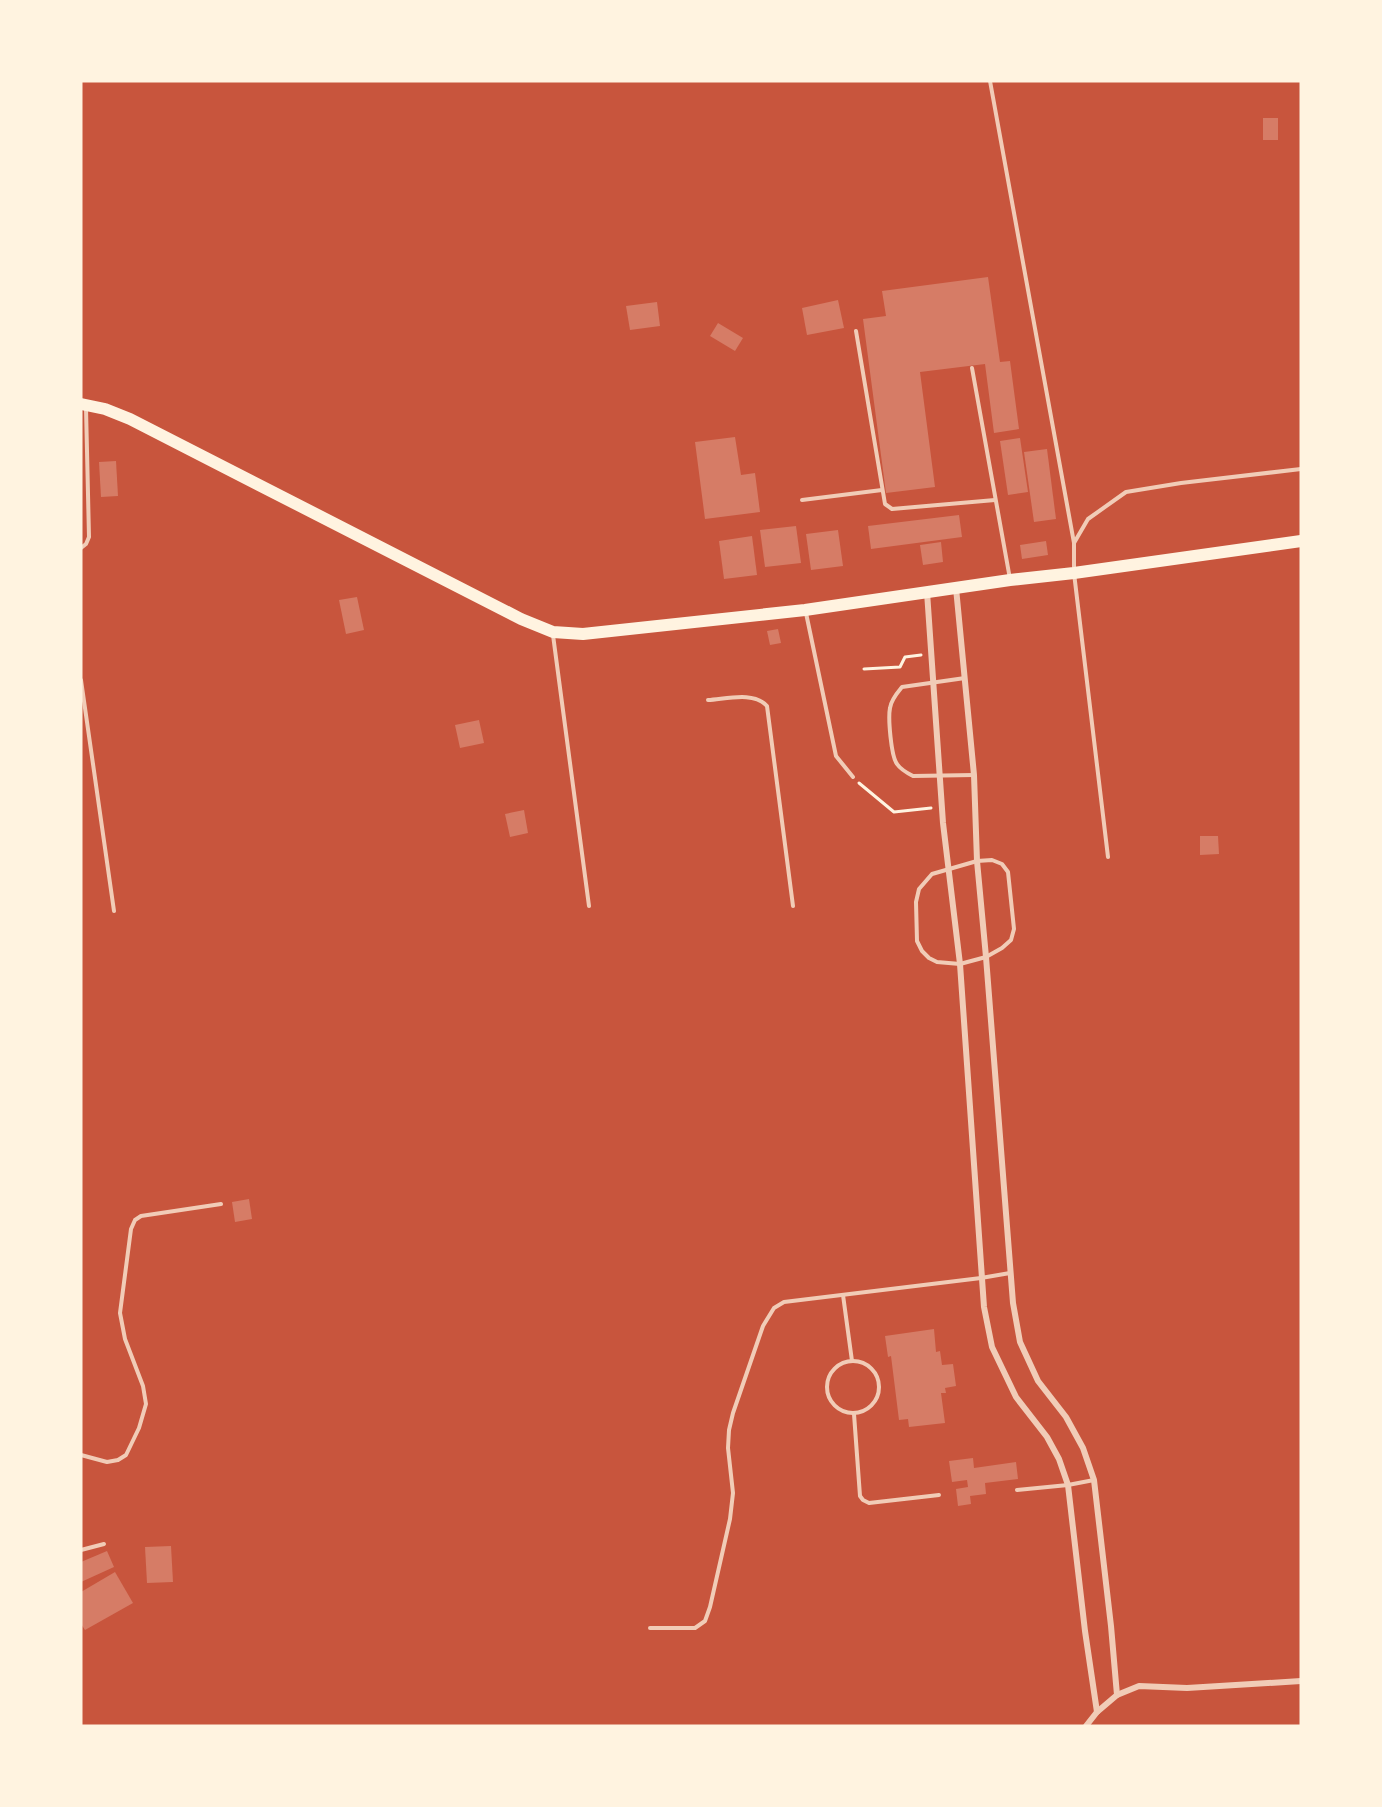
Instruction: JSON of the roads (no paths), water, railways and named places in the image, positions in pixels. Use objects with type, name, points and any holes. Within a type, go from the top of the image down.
[{"type":"main road","points":[[84,404],[130,419],[521,619],[553,632],[582,634],[805,610],[927,591],[1301,541]]},
{"type":"street","points":[[956,588],[974,775],[977,861],[1013,1303],[1020,1342],[1038,1381],[1066,1417],[1083,1448],[1094,1480],[1117,1695]]},
{"type":"street","points":[[927,591],[940,776],[960,964],[984,1307],[992,1347],[1016,1397],[1047,1437],[1059,1459],[1068,1485],[1097,1712]]},
{"type":"street","points":[[1086,1726],[1097,1712],[1117,1695],[1139,1686],[1187,1688],[1301,1681]]},
{"type":"lane","points":[[990,81],[1074,543],[1074,573],[1108,857]]},
{"type":"lane","points":[[856,331],[885,504],[892,509],[995,500]]},
{"type":"lane","points":[[972,368],[1010,580]]},
{"type":"lane","points":[[81,548],[89,537],[84,404]]},
{"type":"lane","points":[[1074,543],[1088,519],[1126,492],[1301,469]]},
{"type":"lane","points":[[802,500],[882,490]]},
{"type":"lane","points":[[805,610],[836,756],[853,777]]},
{"type":"lane","points":[[553,632],[589,906]]},
{"type":"lane","points":[[966,678],[902,687],[894,696],[890,708],[892,754],[897,764],[913,776],[974,775]]},
{"type":"lane","points":[[81,680],[114,911]]},
{"type":"lane","points":[[708,700],[752,697],[761,699],[767,706],[794,906]]},
{"type":"lane","points":[[992,860],[1002,864],[1008,873],[1014,929],[1011,940],[986,957],[960,964],[937,962],[922,951],[917,941],[916,902],[919,890],[932,874],[977,861],[992,860]]},
{"type":"lane","points":[[81,1455],[108,1462],[126,1455],[140,1428],[146,1404],[143,1386],[125,1339],[120,1313],[131,1229],[135,1220],[141,1216],[221,1204]]},
{"type":"lane","points":[[650,1628],[695,1628],[705,1621],[730,1519],[733,1493],[728,1448],[731,1422],[763,1326],[774,1308],[784,1302],[1010,1273]]},
{"type":"lane","points":[[843,1295],[852,1360]]},
{"type":"lane","points":[[852,1360],[862,1362],[871,1368],[880,1386],[873,1406],[864,1412],[854,1414],[835,1407],[828,1398],[826,1388],[833,1369],[841,1363],[852,1360]]},
{"type":"lane","points":[[854,1414],[860,1496],[863,1500],[869,1503],[939,1495]]},
{"type":"lane","points":[[1017,1490],[1094,1480]]},
{"type":"lane","points":[[81,1550],[104,1544]]}]
